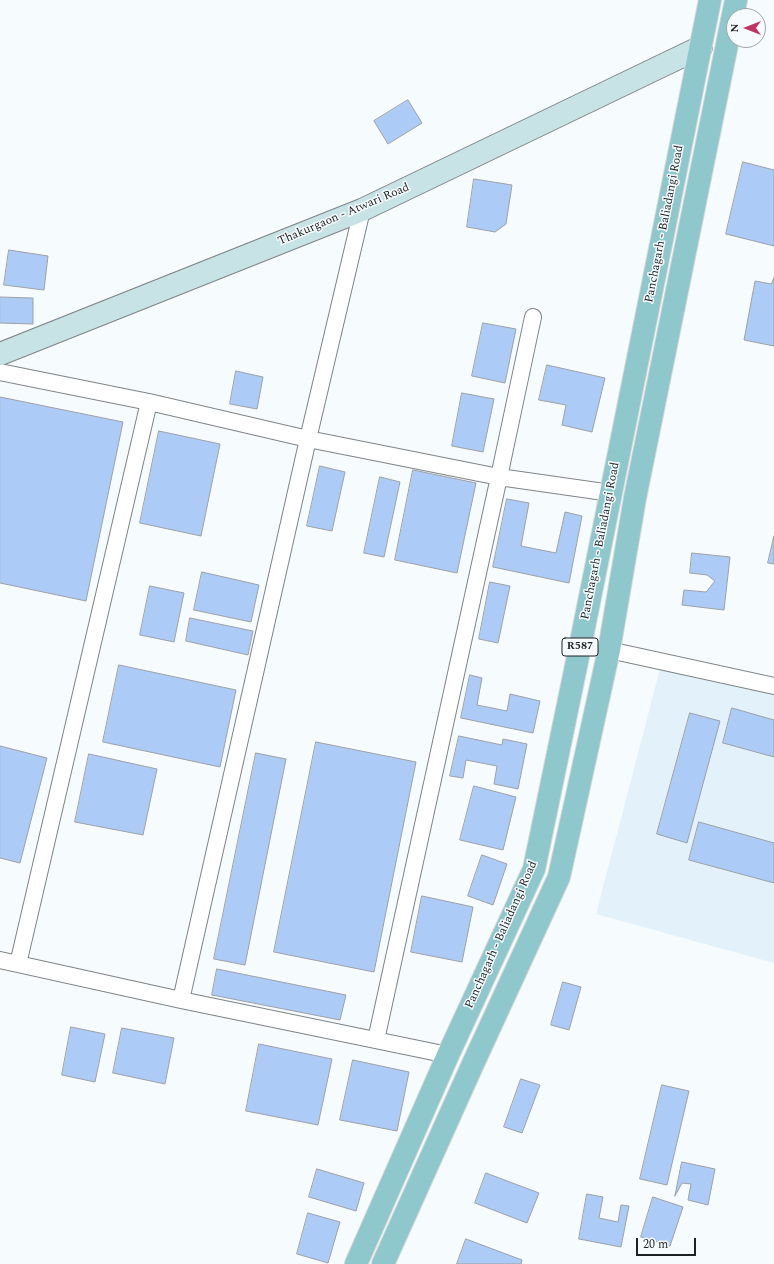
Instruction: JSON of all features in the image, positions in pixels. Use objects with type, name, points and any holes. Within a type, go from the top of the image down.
[{"type":"main road","name":"Panchagarh - Baliadangi Road","points":[[356,1264],[448,1055],[534,869],[710,0]]},
{"type":"main road","name":"Panchagarh - Baliadangi Road","points":[[383,1264],[559,877],[609,650],[635,498],[736,0]]},
{"type":"main road","name":"Thakurgaon - Atwari Road","points":[[0,354],[362,210],[701,47]]},
{"type":"street","points":[[181,1000],[308,439],[362,210]]},
{"type":"street","points":[[376,1040],[533,317]]},
{"type":"street","points":[[0,372],[149,402],[308,439],[499,477],[611,493]]},
{"type":"street","points":[[18,964],[149,402]]},
{"type":"street","points":[[609,650],[774,686]]},
{"type":"street","points":[[0,960],[181,1000],[448,1055]]},
{"type":"shaded area","points":[[661,665],[774,689],[774,963],[596,914]]},
{"type":"building","points":[[408,100],[422,123],[388,144],[374,121]]},
{"type":"building","points":[[743,162],[774,170],[774,246],[726,234]]},
{"type":"building","points":[[474,179],[512,185],[506,224],[495,232],[467,227]]},
{"type":"building","points":[[9,250],[48,256],[44,290],[4,285]]},
{"type":"building","points":[[774,278],[774,346],[744,340],[755,281],[771,284]]},
{"type":"building","points":[[0,297],[33,298],[33,324],[0,323]]},
{"type":"building","points":[[483,323],[516,329],[505,383],[472,376]]},
{"type":"building","points":[[547,365],[605,378],[592,432],[562,425],[566,405],[539,400]]},
{"type":"building","points":[[236,371],[263,377],[257,409],[230,404]]},
{"type":"building","points":[[462,393],[494,399],[483,452],[452,446]]},
{"type":"building","points":[[0,397],[123,422],[86,601],[0,583]]},
{"type":"building","points":[[159,431],[220,444],[201,536],[140,523]]},
{"type":"building","points":[[320,466],[345,472],[332,531],[307,526]]},
{"type":"building","points":[[413,470],[476,483],[457,573],[395,560]]},
{"type":"building","points":[[380,477],[400,482],[384,557],[364,553]]},
{"type":"building","points":[[507,499],[529,503],[521,546],[556,553],[565,512],[582,516],[569,583],[493,567]]},
{"type":"building","points":[[774,536],[774,564],[768,563]]},
{"type":"building","points":[[692,553],[730,557],[724,610],[682,605],[684,590],[706,592],[715,581],[707,575],[690,573]]},
{"type":"building","points":[[202,572],[259,585],[251,622],[194,610]]},
{"type":"building","points":[[490,582],[510,586],[498,643],[479,639]]},
{"type":"building","points":[[150,586],[184,593],[174,642],[140,635]]},
{"type":"building","points":[[190,618],[253,631],[248,655],[186,641]]},
{"type":"building","points":[[119,665],[236,690],[220,767],[103,742]]},
{"type":"building","points":[[470,675],[482,678],[477,705],[507,711],[510,694],[540,701],[533,733],[461,718]]},
{"type":"building","points":[[732,708],[774,720],[774,757],[723,743]]},
{"type":"building","points":[[690,713],[720,721],[687,843],[657,834]]},
{"type":"building","points":[[459,736],[502,745],[503,739],[527,744],[518,789],[494,784],[497,766],[466,760],[463,778],[450,776]]},
{"type":"building","points":[[316,742],[416,762],[374,972],[274,952]]},
{"type":"building","points":[[0,746],[47,758],[20,863],[0,858]]},
{"type":"building","points":[[256,753],[286,759],[245,965],[214,959]]},
{"type":"building","points":[[89,754],[157,769],[143,835],[75,822]]},
{"type":"building","points":[[474,786],[516,797],[503,850],[460,840]]},
{"type":"building","points":[[699,822],[774,843],[774,883],[689,860]]},
{"type":"building","points":[[482,855],[507,864],[493,905],[468,896]]},
{"type":"building","points":[[422,896],[473,907],[462,962],[411,952]]},
{"type":"building","points":[[217,969],[346,995],[340,1020],[212,995]]},
{"type":"building","points":[[563,982],[581,987],[569,1030],[551,1025]]},
{"type":"building","points":[[71,1027],[105,1034],[95,1082],[62,1075]]},
{"type":"building","points":[[122,1028],[174,1038],[165,1084],[113,1073]]},
{"type":"building","points":[[259,1044],[332,1059],[318,1125],[246,1111]]},
{"type":"building","points":[[353,1060],[409,1072],[397,1131],[340,1120]]},
{"type":"building","points":[[521,1079],[540,1085],[522,1133],[504,1127]]},
{"type":"building","points":[[662,1085],[689,1091],[667,1185],[640,1179]]},
{"type":"building","points":[[682,1162],[715,1169],[708,1205],[688,1200],[691,1184],[682,1183],[675,1196]]},
{"type":"building","points":[[317,1169],[364,1183],[356,1211],[309,1197]]},
{"type":"building","points":[[486,1173],[539,1193],[527,1223],[475,1203]]},
{"type":"building","points":[[587,1194],[603,1197],[599,1218],[618,1222],[621,1205],[629,1206],[621,1247],[579,1239]]},
{"type":"building","points":[[653,1197],[683,1207],[670,1246],[641,1237]]},
{"type":"building","points":[[308,1213],[340,1222],[328,1263],[297,1254]]},
{"type":"building","points":[[466,1239],[522,1260],[521,1264],[457,1264]]}]
